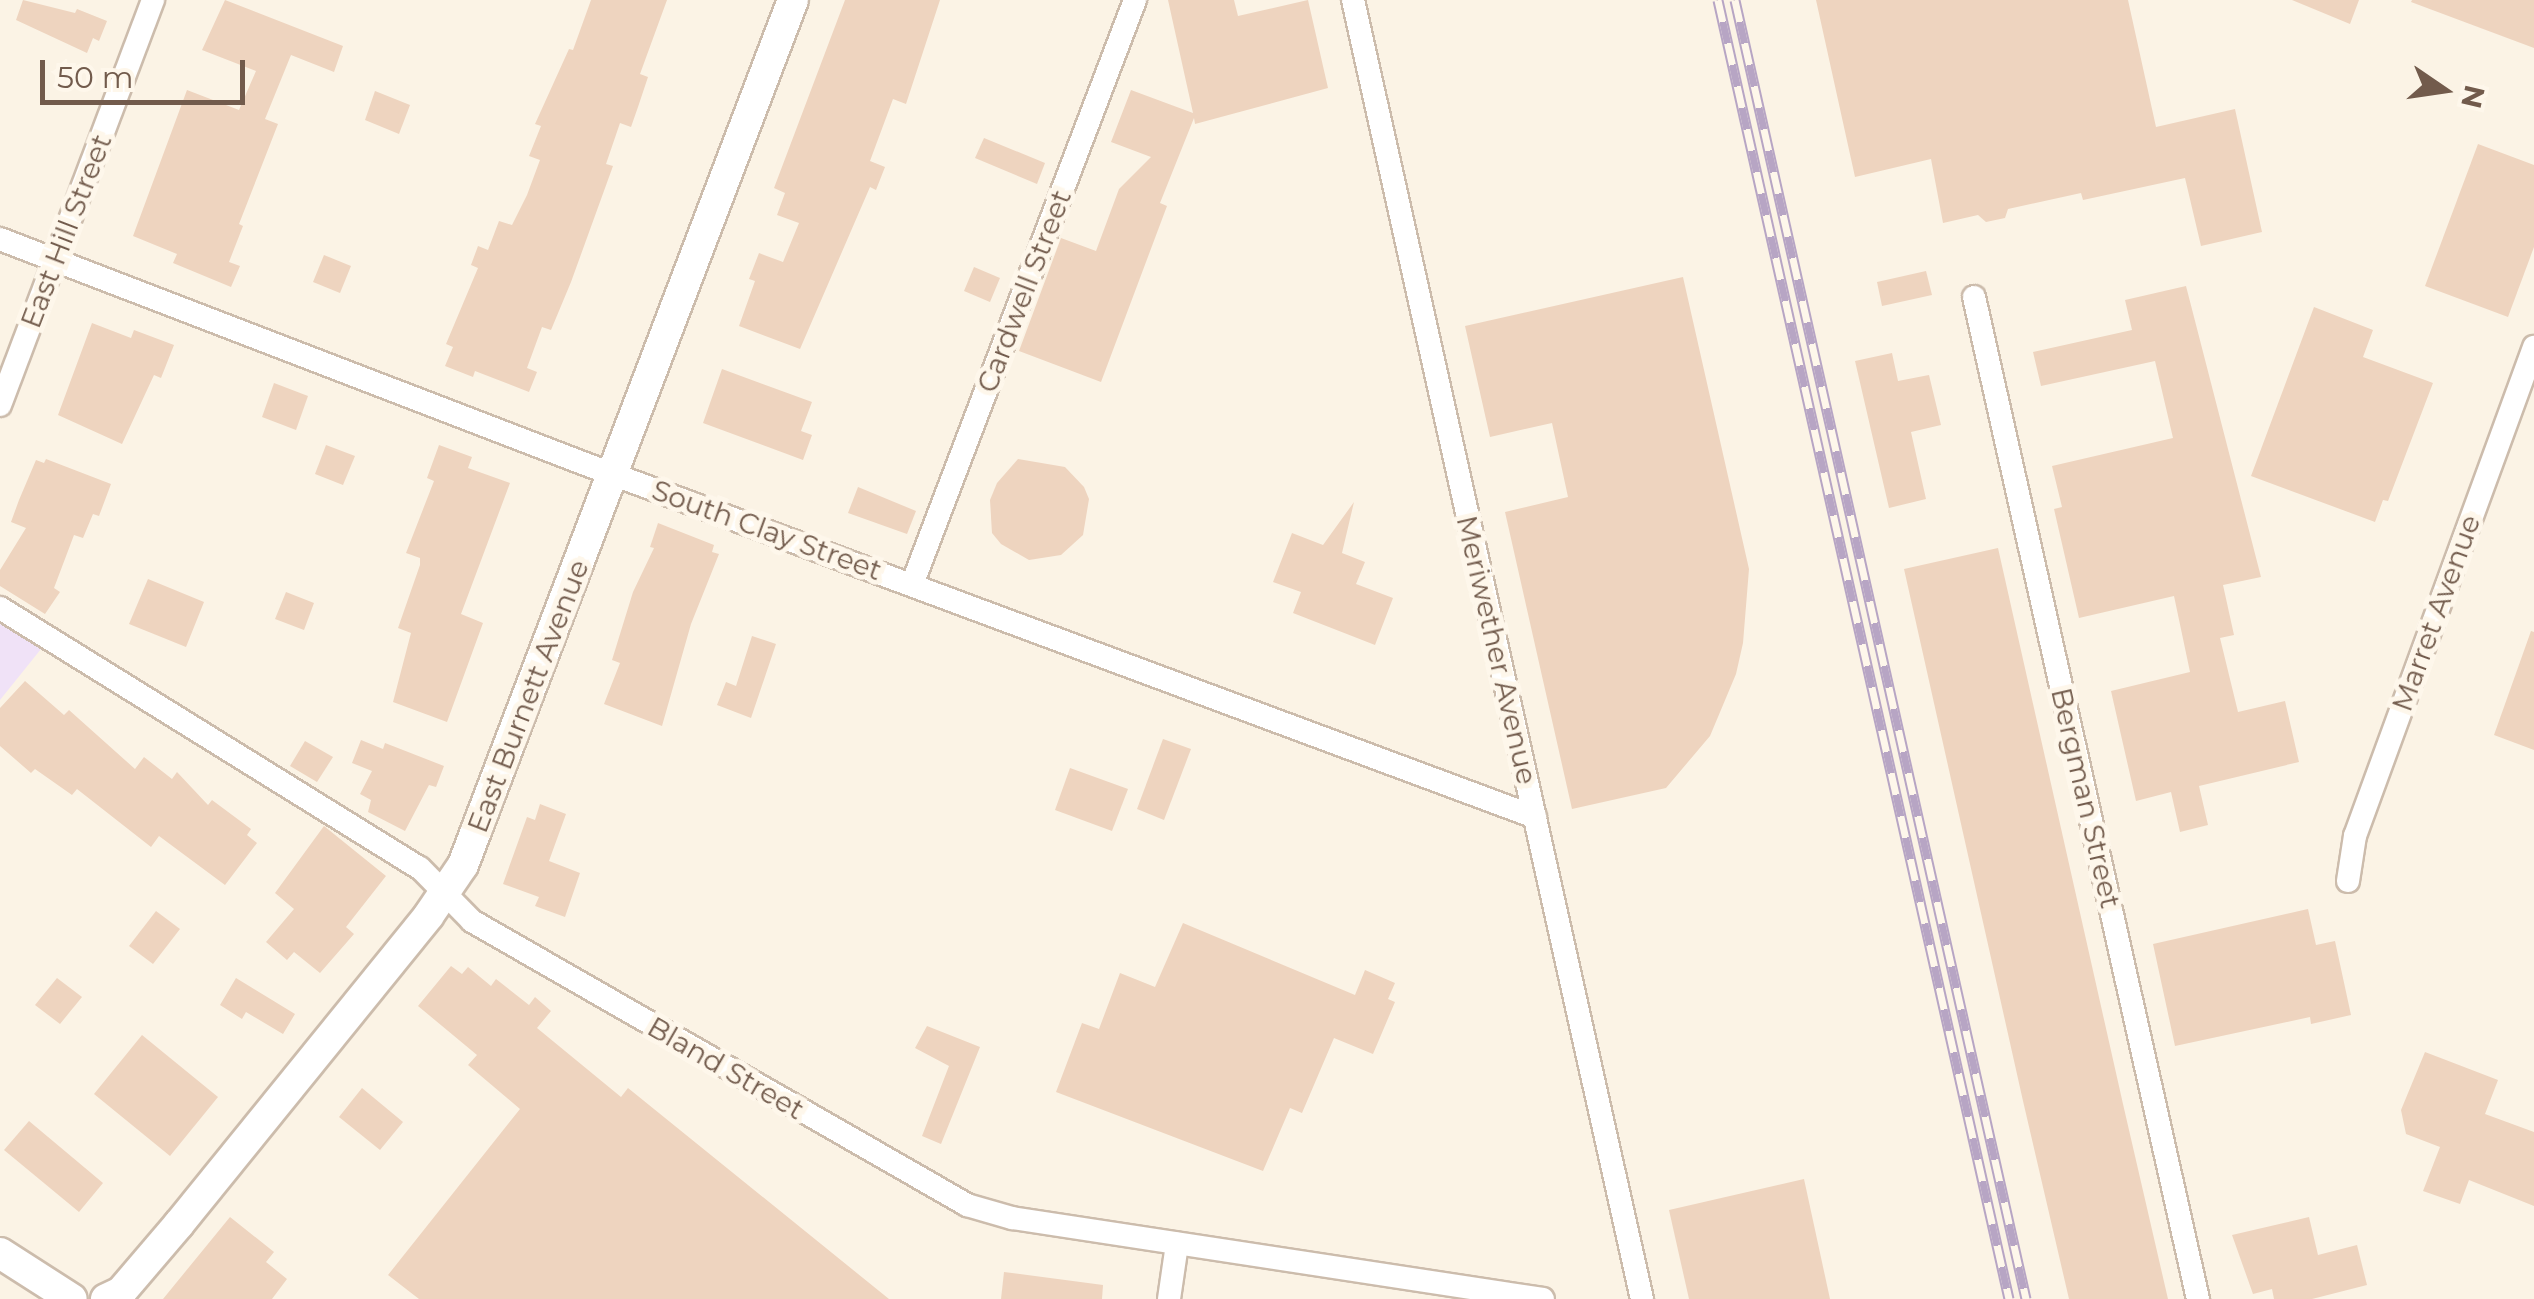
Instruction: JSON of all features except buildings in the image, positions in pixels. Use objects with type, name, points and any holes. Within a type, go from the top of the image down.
[{"type":"street","name":"East Hill Street","points":[[0,405],[152,0]]},
{"type":"street","name":"East Burnett Avenue","points":[[106,1299],[121,1292],[179,1224],[464,865],[793,0]]},
{"type":"street","name":"Cardwell Street","points":[[913,582],[1135,0]]},
{"type":"street","name":"Meriwether Avenue","points":[[1352,0],[1642,1299]]},
{"type":"street","name":"South Clay Street","points":[[0,239],[613,474],[913,582],[1534,818]]},
{"type":"street","name":"Bergman Street","points":[[1974,296],[2198,1299]]},
{"type":"street","name":"Marret Avenue","points":[[2348,880],[2354,836],[2534,347]]},
{"type":"street","name":"Bland Street","points":[[0,608],[420,868],[472,921],[967,1205],[1012,1218],[1543,1299]]},
{"type":"street","points":[[1169,1299],[1178,1244]]},
{"type":"street","points":[[0,1253],[72,1299]]},
{"type":"shaded area","points":[[0,624],[41,649],[0,700]]},
{"type":"railway","points":[[1718,0],[2009,1299]]},
{"type":"railway","points":[[1735,0],[2026,1299]]}]
